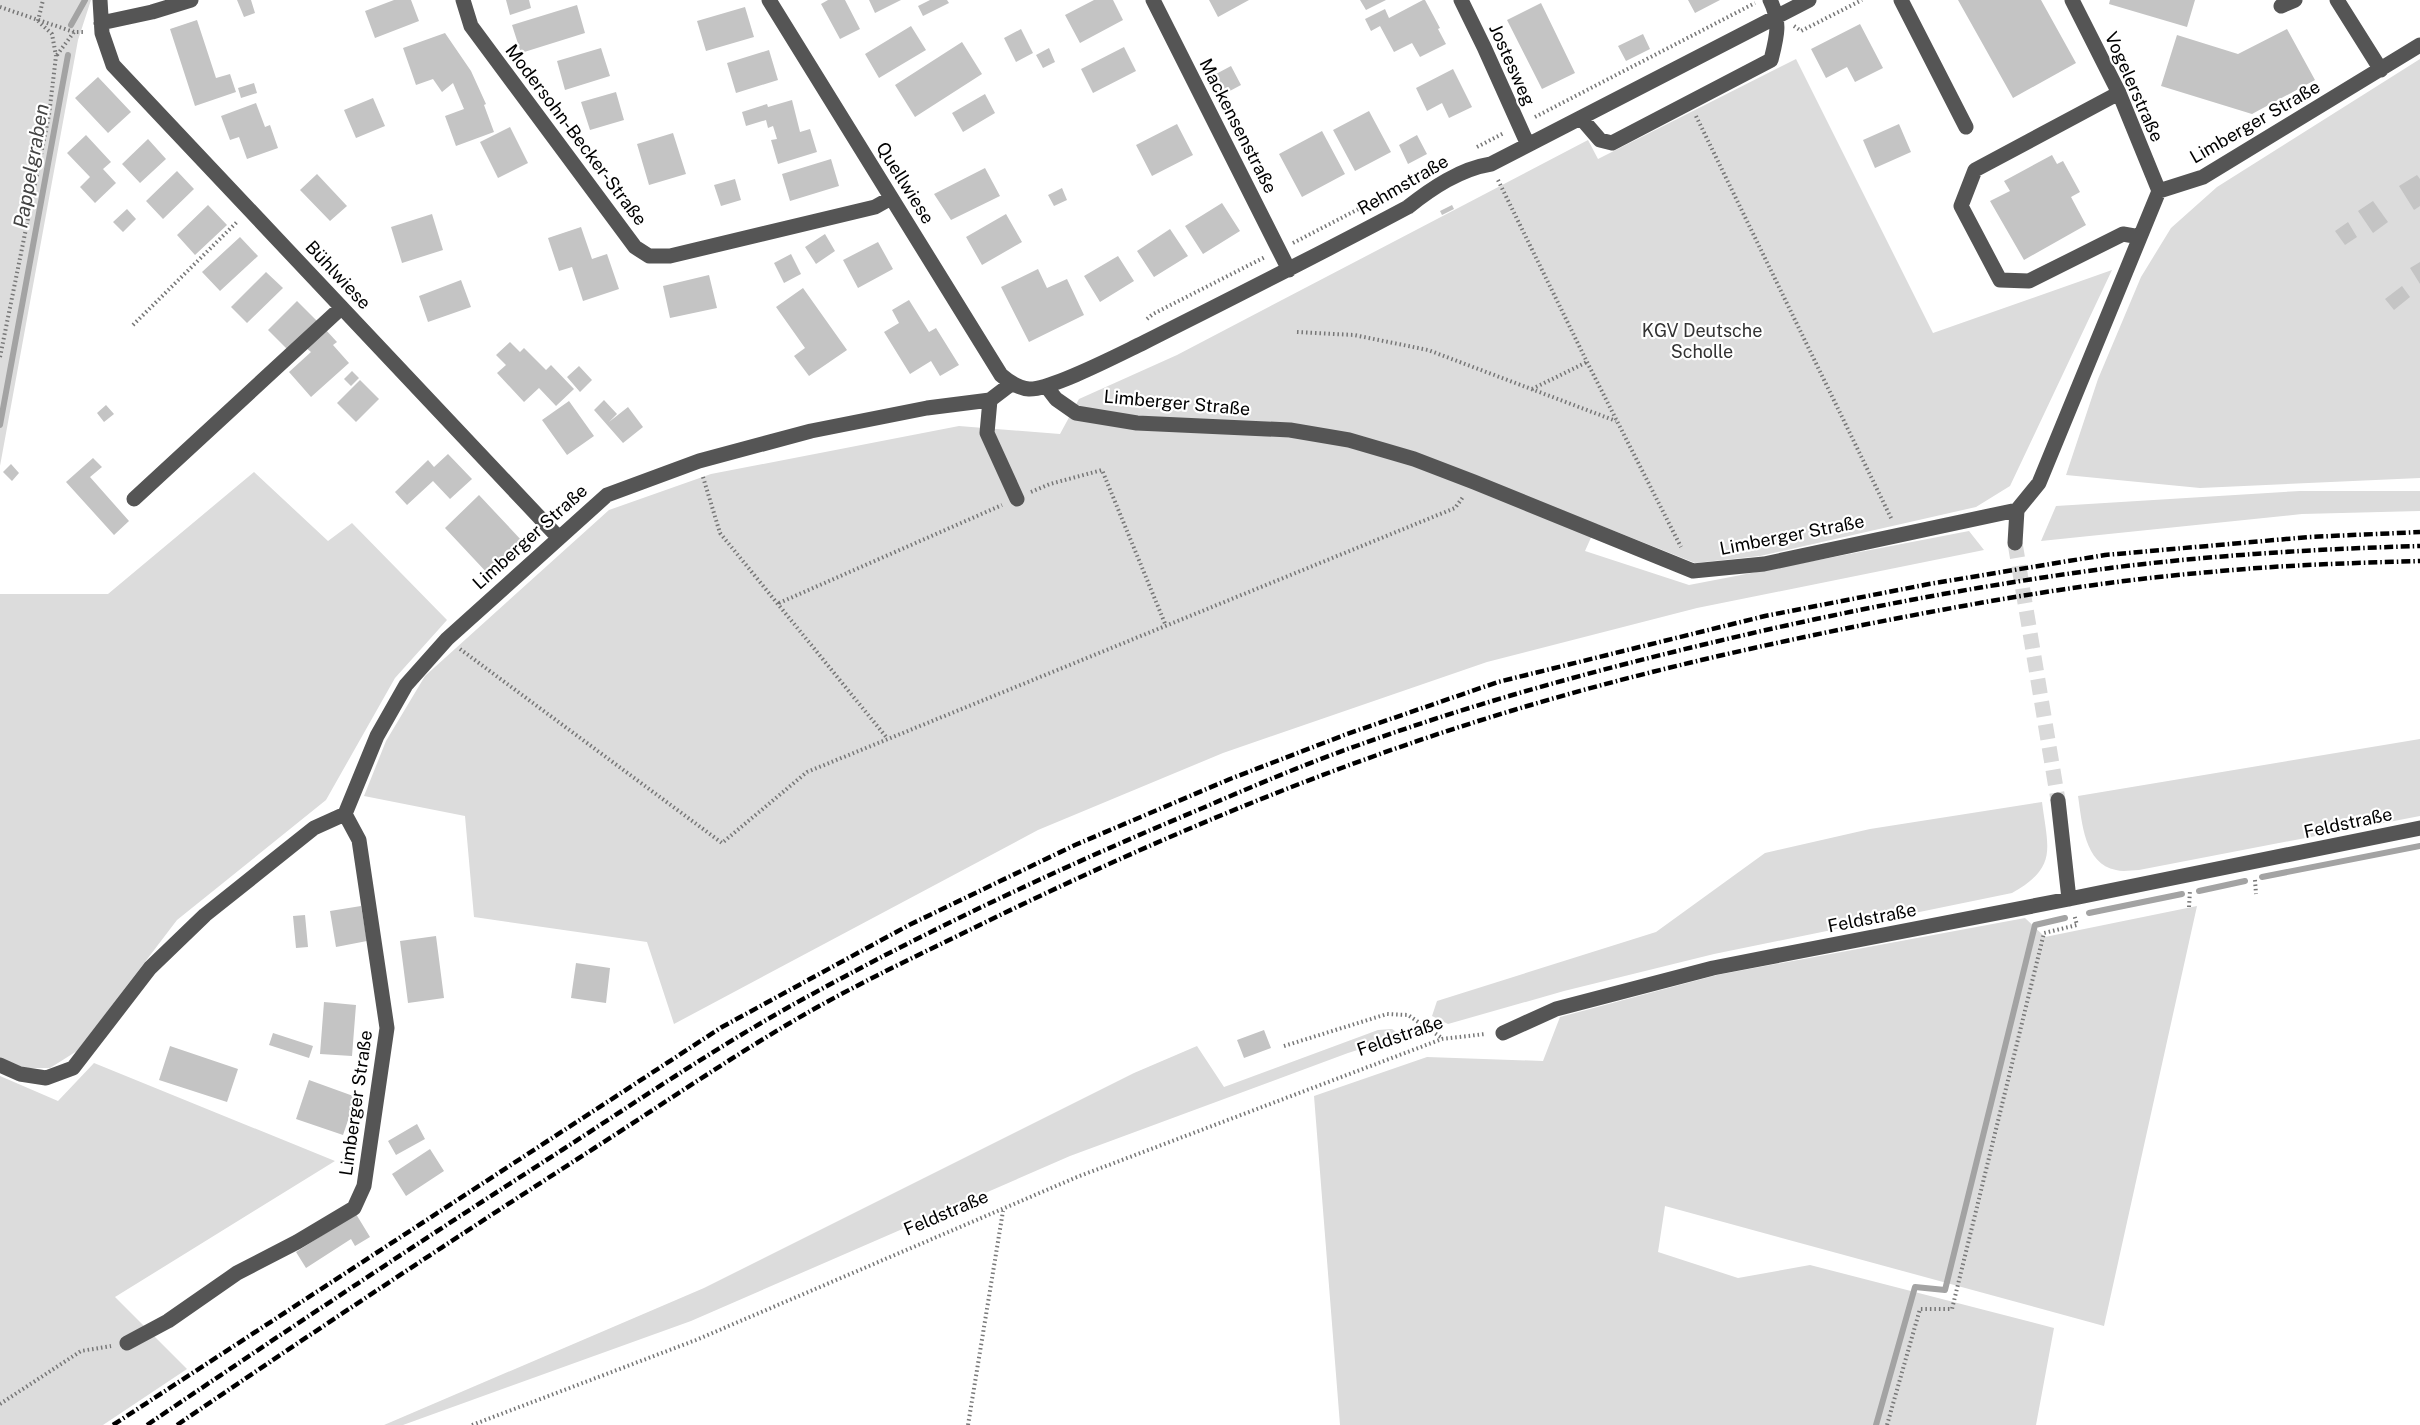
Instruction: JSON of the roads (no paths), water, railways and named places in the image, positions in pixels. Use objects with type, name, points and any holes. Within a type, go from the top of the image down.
[{"type":"street","name":"Bühlwiese","points":[[100,0],[101,28],[112,64],[558,537]]},
{"type":"street","points":[[101,28],[191,0]]},
{"type":"street","name":"Modersohn-Becker-Straße","points":[[463,0],[471,26],[635,247],[649,256],[670,256],[875,207],[891,198]]},
{"type":"street","name":"Quellwiese","points":[[769,0],[994,365],[1011,384]]},
{"type":"street","name":"Mackensenstraße","points":[[1153,0],[1289,270]]},
{"type":"street","name":"Jostesweg","points":[[1461,0],[1527,146]]},
{"type":"street","points":[[1581,118],[1600,140],[1612,143],[1772,60],[1778,16],[1770,0]]},
{"type":"street","name":"Rehmstraße","points":[[1046,386],[1111,358],[1289,270],[1408,207],[1427,192],[1474,167],[1491,165],[1809,0]]},
{"type":"street","points":[[1901,0],[1966,127]]},
{"type":"street","name":"Vogelerstraße","points":[[2072,0],[2119,93],[2159,191]]},
{"type":"street","points":[[2337,0],[2380,70]]},
{"type":"street","name":"Limberger Straße","points":[[2159,191],[2203,177],[2420,45]]},
{"type":"street","points":[[2119,93],[1975,170],[1962,206],[2000,280],[2029,281],[2122,234],[2139,237]]},
{"type":"street","points":[[2015,543],[2017,510],[2039,483],[2159,191]]},
{"type":"street","points":[[134,498],[341,308]]},
{"type":"street","points":[[1017,499],[987,433],[990,400],[1011,384],[1029,389],[1046,386]]},
{"type":"street","name":"Limberger Straße","points":[[1046,386],[1056,399],[1077,413],[1137,423],[1290,430],[1349,440],[1414,459],[1474,482],[1693,572],[1764,564],[2017,510]]},
{"type":"street","name":"Limberger Straße","points":[[127,1343],[168,1321],[237,1273],[297,1242],[354,1208],[364,1186],[387,1028],[359,840],[345,814],[377,736],[394,705],[406,685],[447,639],[607,495],[699,461],[811,431],[927,408],[990,400]]},
{"type":"street","points":[[2058,800],[2069,899]]},
{"type":"street","points":[[0,1065],[20,1074],[46,1078],[73,1068],[150,968],[205,915],[314,828],[345,814]]},
{"type":"street","name":"Feldstraße","points":[[1503,1033],[1556,1009],[1713,968],[2420,828]]},
{"type":"waterway","name":"Pappelgraben","points":[[71,25],[85,0]]},
{"type":"waterway","name":"Pappelgraben","points":[[0,425],[68,55]]},
{"type":"waterway","points":[[2262,877],[2420,846]]},
{"type":"waterway","points":[[2199,891],[2245,881]]},
{"type":"waterway","points":[[2089,913],[2182,894]]},
{"type":"waterway","points":[[1876,1425],[1915,1287],[1945,1290],[2035,925],[2065,918]]},
{"type":"tunnel","points":[[2015,543],[2058,800]]},
{"type":"railway","points":[[113,1425],[722,1027],[909,925],[1075,845],[1230,779],[1347,734],[1498,682],[1765,616],[1929,584],[2105,555],[2309,537],[2420,532]]},
{"type":"railway","points":[[147,1425],[457,1218],[682,1072],[774,1016],[901,947],[999,899],[1148,831],[1319,760],[1444,716],[1575,677],[1756,632],[1907,601],[2008,583],[2149,563],[2265,553],[2420,546]]},
{"type":"railway","points":[[177,1425],[491,1215],[786,1025],[901,963],[1053,890],[1248,804],[1380,754],[1514,710],[1596,686],[1806,637],[1983,602],[2165,576],[2289,566],[2420,561]]},
{"type":"park label","name":"KGV Deutsche Scholle","points":[[1702,341]]}]
